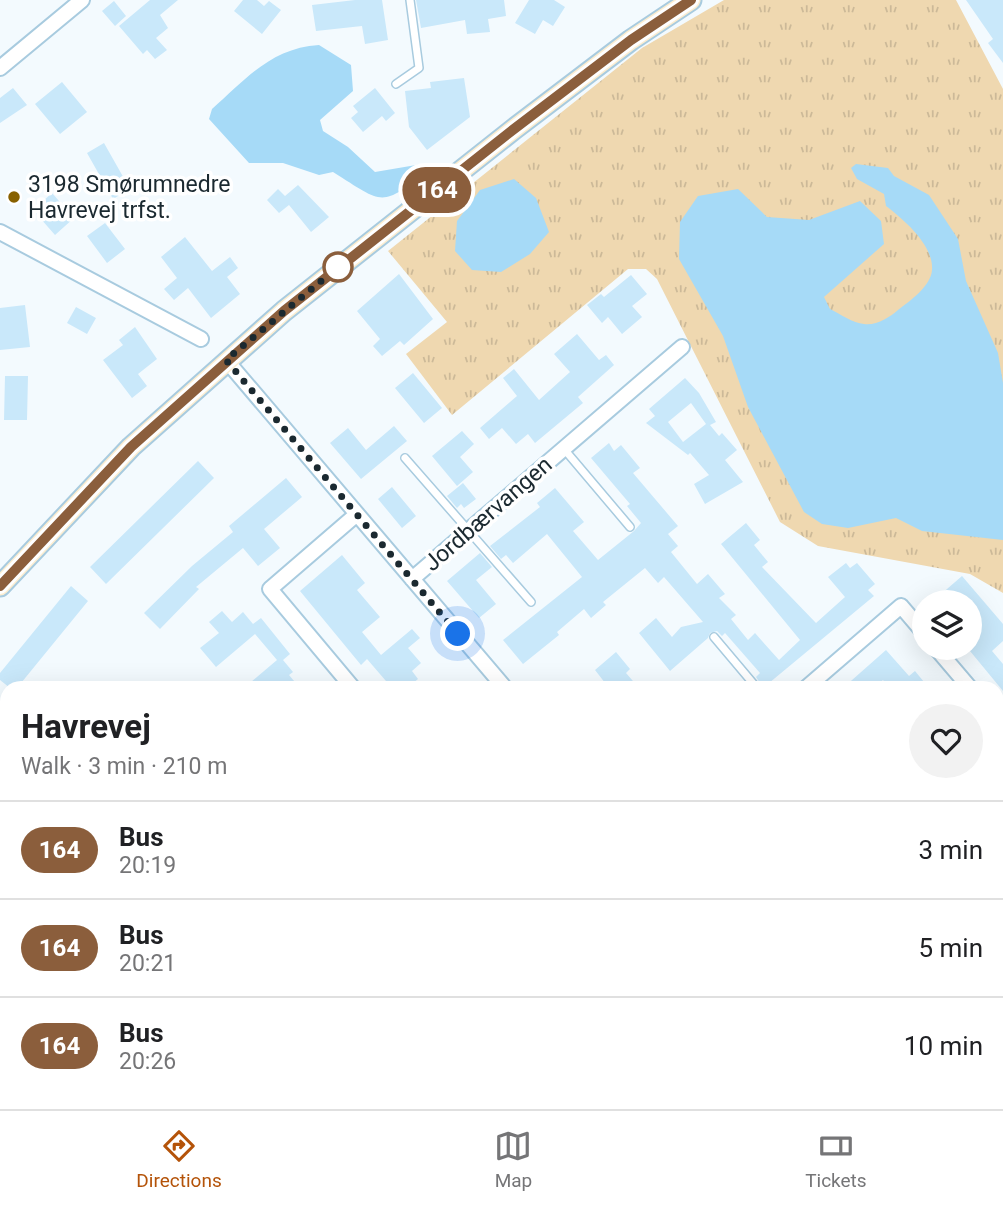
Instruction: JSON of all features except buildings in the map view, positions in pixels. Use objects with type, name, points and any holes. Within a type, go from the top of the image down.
[{"type":"street","points":[[0,68],[82,0]]},
{"type":"street","points":[[0,586],[131,447],[226,360],[323,278],[514,129],[631,40],[691,0]]},
{"type":"street","points":[[0,232],[201,339]]},
{"type":"street","name":"Jordbærvangen","points":[[412,579],[682,347]]},
{"type":"street","name":"Jordbærvangen","points":[[226,360],[499,681]]},
{"type":"street","points":[[347,681],[270,589],[357,514]]},
{"type":"street","points":[[814,681],[901,606],[912,619]]},
{"type":"street","points":[[946,660],[964,681]]},
{"type":"lane","points":[[396,84],[419,68],[410,0]]},
{"type":"lane","name":"Jordbærvangen","points":[[564,449],[630,527]]},
{"type":"lane","points":[[405,458],[531,602]]},
{"type":"lane","points":[[714,638],[751,681]]},
{"type":"green space","points":[[724,0],[956,0],[1003,89],[1003,593],[970,574],[818,546],[780,522],[657,279],[646,269],[628,269],[452,415],[406,354],[447,322],[388,251],[642,48]]},
{"type":"water","points":[[319,45],[351,65],[353,91],[320,120],[323,131],[348,147],[375,172],[422,164],[428,171],[400,191],[390,196],[373,196],[333,172],[319,175],[283,163],[249,163],[209,119],[212,109],[260,67],[287,52]]},
{"type":"water","points":[[856,164],[888,168],[894,176],[929,195],[958,239],[966,281],[998,353],[1003,383],[1003,540],[922,531],[896,518],[848,528],[822,524],[804,512],[748,407],[723,336],[679,259],[680,222],[698,196],[738,189],[767,217],[809,220],[860,201],[881,221],[884,244],[824,297],[830,309],[855,322],[869,324],[887,318],[919,293],[928,282],[932,270],[931,261],[916,233],[886,206],[884,194],[857,179],[851,168]]},
{"type":"water","points":[[514,179],[536,198],[549,232],[530,254],[501,272],[472,270],[455,251],[457,221],[480,190]]},
{"type":"bus line","name":"164","points":[[0,586],[55,524],[131,447],[226,360],[323,278],[514,129],[631,40],[691,0]]},
{"type":"place","name":"3198 Smørumnedre Havrevej trfst.","points":[[14,197]]},
{"type":"route","points":[[338,267],[344,262],[226,360],[458,634]]}]
